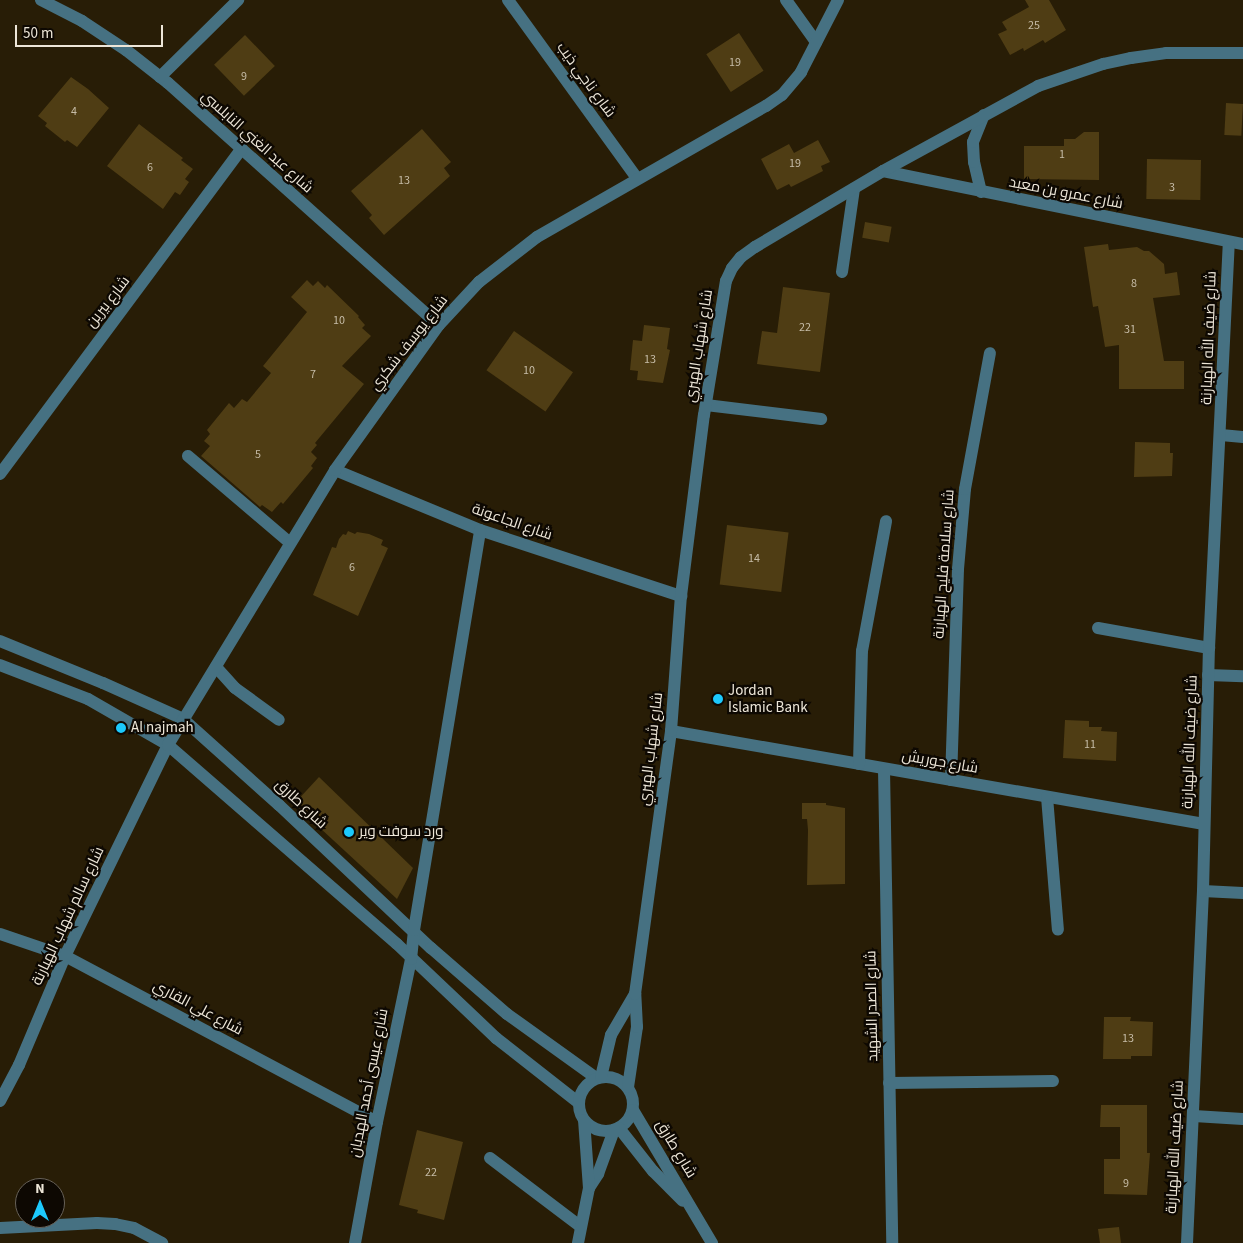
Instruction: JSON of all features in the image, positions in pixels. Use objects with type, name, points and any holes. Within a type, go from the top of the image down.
[{"type":"street","name":"شارع عبد الغني النابلسي","points":[[41,0],[82,21],[160,77],[439,325]]},
{"type":"street","points":[[160,77],[238,0]]},
{"type":"street","name":"شارع ناجي ذيب","points":[[508,0],[637,178]]},
{"type":"street","points":[[786,0],[816,42]]},
{"type":"street","name":"شارع يوسف شكري","points":[[183,719],[216,668],[289,542],[335,470],[439,325],[479,282],[520,250],[637,178],[766,106],[793,82],[838,0]]},
{"type":"street","name":"شارع شهاب الهبري","points":[[628,1087],[637,1027],[635,994],[671,732],[681,596],[706,405],[726,281],[732,268],[741,257],[755,247],[883,171],[1038,86],[1103,64],[1166,53],[1243,54]]},
{"type":"street","points":[[981,192],[974,162],[973,142],[984,115]]},
{"type":"street","name":"شارع بيرين","points":[[0,474],[242,149]]},
{"type":"street","name":"شارع عمرو بن معبد","points":[[883,171],[1229,243],[1243,244]]},
{"type":"street","points":[[842,272],[854,189]]},
{"type":"street","name":"شارع ضيف الله الهبارنة","points":[[1187,1243],[1203,891],[1209,648],[1229,243]]},
{"type":"street","name":"شارع سلامة فليح الهبارنة","points":[[951,780],[958,569],[965,489],[990,353]]},
{"type":"street","points":[[706,405],[821,419]]},
{"type":"street","points":[[1221,435],[1243,438]]},
{"type":"street","points":[[188,456],[289,542]]},
{"type":"street","name":"شارع الجاعونة","points":[[335,470],[480,530],[681,596]]},
{"type":"street","points":[[859,764],[862,651],[886,521]]},
{"type":"street","name":"شارع عيسى أحمد الهدبان","points":[[355,1243],[377,1122],[411,959],[414,930],[480,530]]},
{"type":"street","points":[[1098,628],[1209,648]]},
{"type":"street","name":"شارع طارق","points":[[0,641],[103,683],[183,719],[507,1014],[598,1077]]},
{"type":"street","points":[[0,665],[88,699],[168,745],[397,944],[496,1038],[579,1103]]},
{"type":"street","points":[[216,668],[235,688],[279,720]]},
{"type":"street","points":[[1208,675],[1243,676]]},
{"type":"street","name":"شارع سالم شهاب الهبارنة","points":[[0,1101],[19,1065],[65,956],[168,745],[183,719]]},
{"type":"street","name":"شارع جوريش","points":[[671,732],[1204,824]]},
{"type":"street","name":"شارع الصدر الشهيد","points":[[884,769],[892,1243]]},
{"type":"street","points":[[1047,797],[1058,930]]},
{"type":"street","points":[[1203,891],[1243,893]]},
{"type":"street","name":"شارع علي القاري","points":[[0,934],[65,956],[377,1122]]},
{"type":"street","name":"شارع شهاب الهبري","points":[[598,1077],[610,1034],[635,994]]},
{"type":"street","points":[[578,1243],[589,1188],[584,1120],[579,1103],[584,1088],[598,1077],[611,1076],[621,1080],[628,1087],[633,1098],[633,1110],[628,1121],[617,1129],[598,1174],[589,1188]]},
{"type":"street","points":[[890,1084],[1053,1081]]},
{"type":"street","name":"شارع طارق","points":[[633,1110],[679,1185],[688,1206],[712,1243]]},
{"type":"street","points":[[1194,1116],[1243,1119]]},
{"type":"street","points":[[584,1120],[597,1130],[617,1129]]},
{"type":"street","name":"شارع طارق","points":[[617,1129],[653,1171],[688,1206]]},
{"type":"street","points":[[490,1158],[580,1226]]},
{"type":"street","points":[[0,1228],[97,1223],[115,1224],[134,1228],[162,1243]]},
{"type":"building","points":[[1025,0],[1049,0],[1066,30],[1045,43],[1043,40],[1024,51],[1023,48],[1010,55],[998,34],[1007,30],[1002,22],[1029,7]]},
{"type":"building","points":[[739,33],[764,71],[731,92],[706,54]]},
{"type":"building","points":[[245,35],[275,66],[244,96],[214,65]]},
{"type":"building","points":[[71,77],[109,108],[77,147],[67,140],[65,142],[45,126],[47,123],[38,116]]},
{"type":"building","points":[[1226,103],[1243,104],[1241,136],[1224,135]]},
{"type":"building","points":[[139,124],[183,158],[181,160],[193,169],[185,179],[189,182],[180,195],[175,192],[163,209],[107,166]]},
{"type":"building","points":[[422,129],[451,162],[444,168],[450,176],[384,235],[369,218],[372,215],[351,191]]},
{"type":"building","points":[[1084,132],[1099,132],[1099,180],[1024,179],[1024,146],[1064,146],[1064,139],[1075,139]]},
{"type":"building","points":[[818,140],[830,162],[821,166],[823,171],[791,187],[789,184],[777,190],[761,159],[789,144],[794,153]]},
{"type":"building","points":[[1147,159],[1201,160],[1200,200],[1146,199]]},
{"type":"building","points":[[865,222],[892,227],[889,242],[862,238]]},
{"type":"building","points":[[1108,244],[1109,250],[1137,247],[1144,251],[1149,251],[1164,264],[1165,274],[1177,272],[1180,295],[1153,298],[1164,361],[1184,361],[1184,389],[1119,389],[1119,345],[1105,347],[1098,306],[1093,307],[1084,247]]},
{"type":"building","points":[[307,280],[313,286],[318,281],[325,288],[327,285],[359,316],[365,325],[362,328],[371,336],[342,366],[364,384],[315,443],[317,445],[311,452],[317,458],[311,466],[313,468],[283,504],[281,502],[272,512],[262,505],[260,507],[201,456],[210,446],[204,441],[210,434],[207,430],[229,403],[234,408],[242,399],[247,402],[271,373],[263,366],[307,312],[291,297]]},
{"type":"building","points":[[783,287],[830,293],[820,372],[757,364],[762,331],[777,333]]},
{"type":"building","points":[[644,325],[670,328],[667,349],[670,350],[663,383],[637,380],[638,371],[630,370],[633,340],[642,341]]},
{"type":"building","points":[[514,331],[573,372],[545,412],[486,370]]},
{"type":"building","points":[[1135,442],[1170,443],[1170,453],[1173,453],[1172,476],[1134,477]]},
{"type":"building","points":[[727,525],[789,533],[781,592],[720,585]]},
{"type":"building","points":[[348,531],[355,534],[357,532],[369,534],[383,540],[381,545],[388,548],[358,616],[313,595],[332,547],[336,548],[339,539],[343,534],[346,535]]},
{"type":"building","points":[[1065,720],[1089,721],[1089,727],[1102,727],[1101,731],[1117,732],[1116,761],[1063,758]]},
{"type":"building","name":"ورد سوفت وير","points":[[319,777],[413,868],[397,899],[294,804]]},
{"type":"building","points":[[802,803],[826,803],[826,805],[845,808],[845,884],[807,885],[808,830],[807,819],[802,819]]},
{"type":"building","points":[[1104,1017],[1131,1017],[1130,1021],[1153,1022],[1152,1056],[1131,1056],[1131,1059],[1103,1059]]},
{"type":"building","points":[[1101,1105],[1147,1105],[1147,1153],[1150,1153],[1147,1195],[1104,1194],[1104,1159],[1120,1159],[1120,1127],[1100,1127]]},
{"type":"building","points":[[417,1130],[463,1142],[444,1220],[417,1213],[418,1210],[399,1205]]},
{"type":"building","points":[[1119,1227],[1121,1243],[1100,1243],[1098,1229]]},
{"type":"place","name":"Jordan Islamic Bank","points":[[718,699]]},
{"type":"place","name":"Al najmah","points":[[121,728]]},
{"type":"place","name":"ورد سوفت وير","points":[[349,832]]}]
